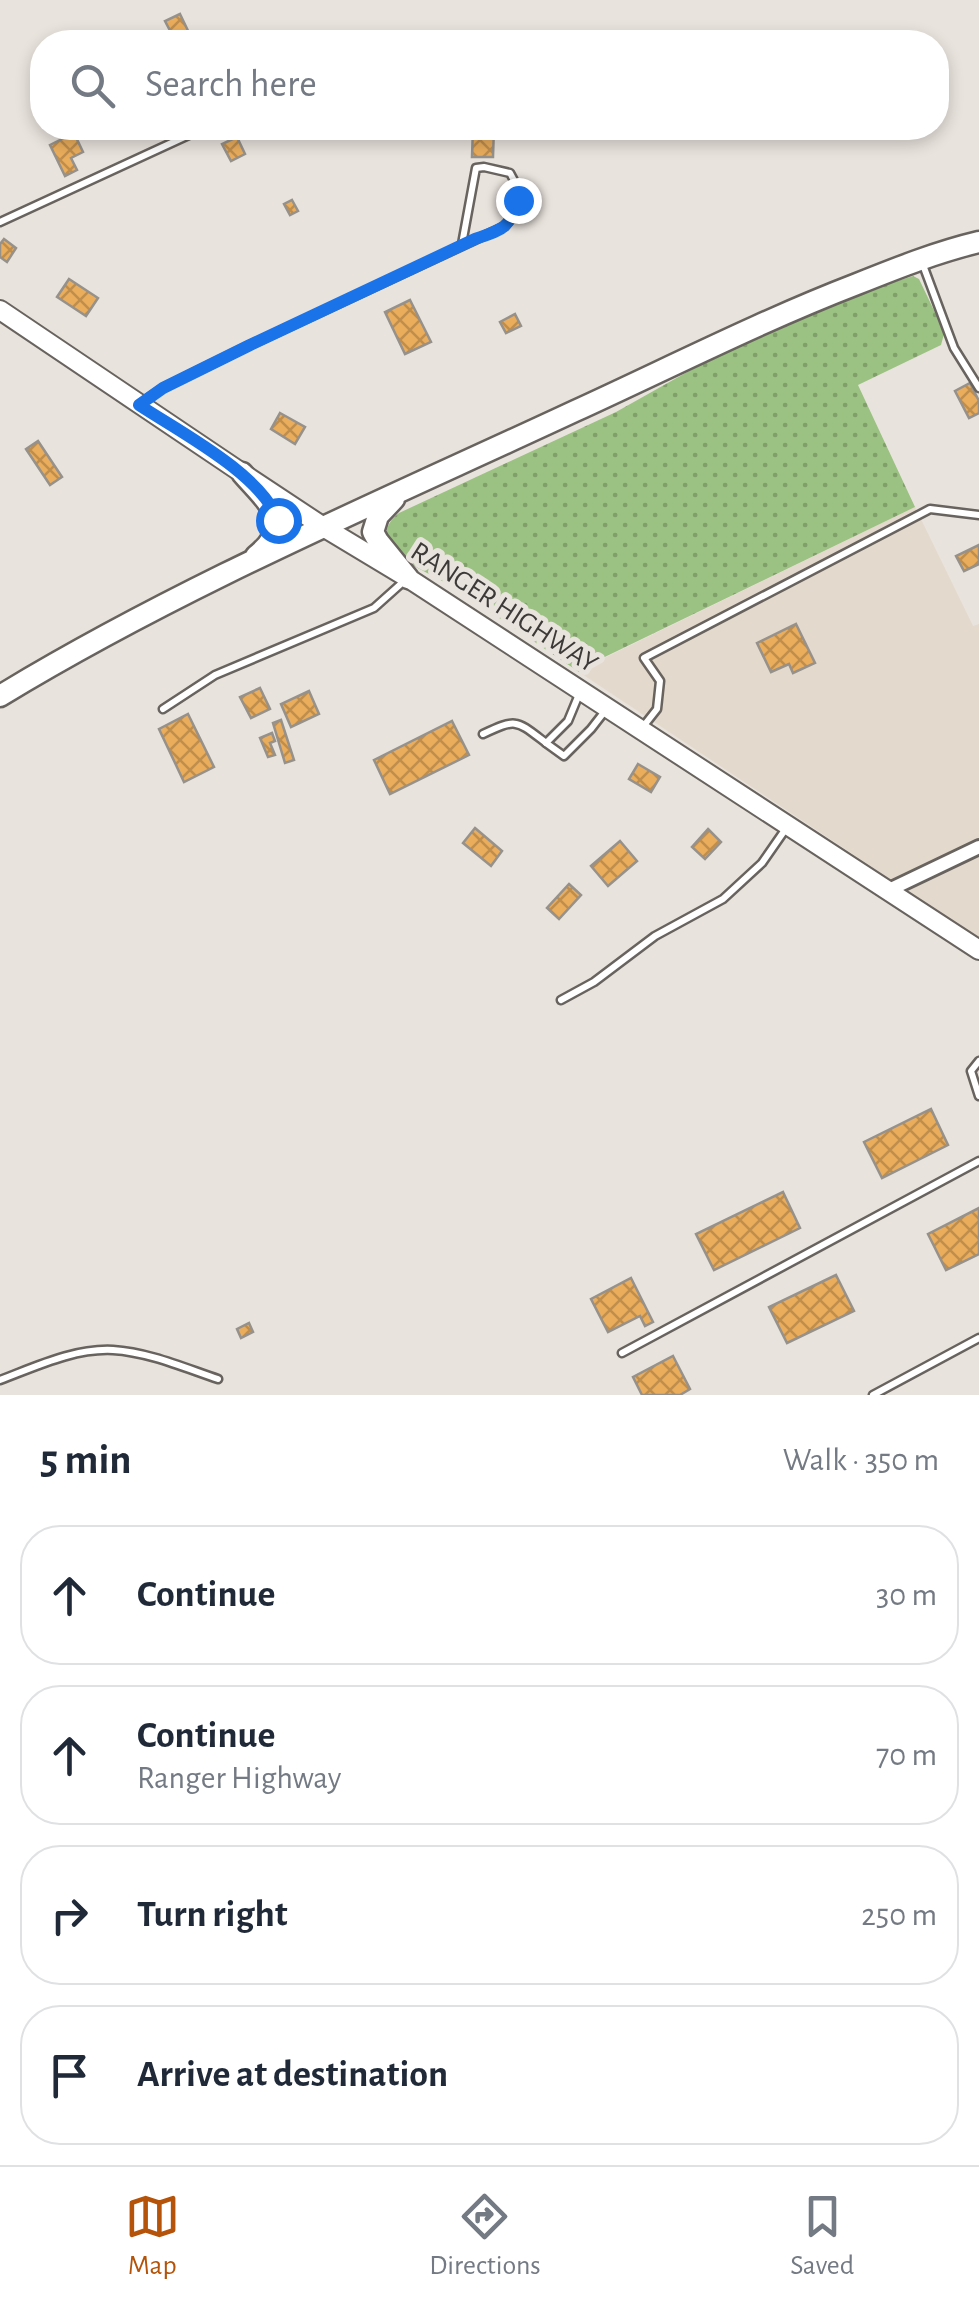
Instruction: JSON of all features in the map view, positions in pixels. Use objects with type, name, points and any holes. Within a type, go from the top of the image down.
[{"type":"main road","points":[[0,696],[80,650],[242,568],[774,317],[921,259],[979,242]]},
{"type":"main road","name":"RANGER HIGHWAY","points":[[0,310],[325,528],[979,950]]},
{"type":"main road","points":[[242,473],[278,520],[265,549],[242,568]]},
{"type":"main road","points":[[404,491],[378,516],[374,532],[408,578]]},
{"type":"street","points":[[887,891],[979,846]]},
{"type":"lane","points":[[0,222],[178,140]]},
{"type":"lane","points":[[139,405],[163,388],[231,354],[495,232],[513,218],[518,200],[517,186],[510,173],[476,168],[462,244]]},
{"type":"lane","points":[[921,259],[954,348],[979,388]]},
{"type":"lane","points":[[641,730],[657,709],[660,682],[644,658],[930,509],[979,515]]},
{"type":"lane","points":[[163,709],[215,675],[374,608],[408,578]]},
{"type":"lane","points":[[546,742],[568,720],[581,690]]},
{"type":"lane","points":[[483,734],[507,722],[516,724],[564,756],[607,708]]},
{"type":"lane","points":[[561,1000],[594,982],[655,936],[723,898],[762,862],[788,826]]},
{"type":"lane","points":[[979,1061],[971,1071],[979,1096]]},
{"type":"lane","points":[[622,1354],[979,1161]]},
{"type":"lane","points":[[873,1395],[979,1338]]},
{"type":"lane","points":[[0,1380],[64,1356],[112,1350],[149,1357],[218,1379]]},
{"type":"shaded area","points":[[915,507],[973,626],[979,624],[979,938],[579,672]]},
{"type":"green space","points":[[913,276],[919,279],[942,327],[941,345],[858,385],[915,507],[579,672],[408,562],[394,552],[386,537],[387,528],[399,513],[616,412],[721,353],[839,300]]},
{"type":"building","points":[[180,14],[188,30],[170,30],[165,21]]},
{"type":"building","points":[[60,140],[77,140],[83,152],[71,158],[77,170],[65,176],[50,145]]},
{"type":"building","points":[[238,140],[245,154],[231,161],[222,144]]},
{"type":"building","points":[[473,140],[494,140],[493,157],[472,157]]},
{"type":"building","points":[[292,200],[298,211],[290,215],[284,204]]},
{"type":"building","points":[[4,239],[16,248],[7,262],[0,257]]},
{"type":"building","points":[[69,279],[98,298],[86,316],[57,297]]},
{"type":"building","points":[[410,300],[431,342],[405,354],[385,312]]},
{"type":"building","points":[[515,314],[521,326],[506,333],[500,322]]},
{"type":"building","points":[[970,383],[979,401],[979,413],[969,418],[955,391]]},
{"type":"building","points":[[280,413],[305,427],[295,444],[271,429]]},
{"type":"building","points":[[38,441],[62,477],[50,485],[26,449]]},
{"type":"building","points":[[979,545],[979,564],[964,571],[956,556]]},
{"type":"building","points":[[796,624],[815,663],[793,673],[789,664],[771,672],[757,643]]},
{"type":"building","points":[[260,688],[270,709],[251,718],[240,697]]},
{"type":"building","points":[[309,691],[319,714],[291,727],[281,704]]},
{"type":"building","points":[[188,714],[214,767],[184,782],[159,729]]},
{"type":"building","points":[[281,720],[294,760],[285,763],[273,723]]},
{"type":"building","points":[[452,721],[469,755],[390,794],[374,760]]},
{"type":"building","points":[[272,733],[275,741],[270,743],[275,755],[268,757],[260,738]]},
{"type":"building","points":[[638,764],[660,777],[651,792],[629,779]]},
{"type":"building","points":[[475,828],[502,851],[491,866],[463,843]]},
{"type":"building","points":[[708,829],[721,842],[705,859],[692,847]]},
{"type":"building","points":[[620,841],[637,861],[608,886],[591,866]]},
{"type":"building","points":[[569,884],[581,895],[559,919],[547,908]]},
{"type":"building","points":[[931,1109],[948,1145],[882,1178],[864,1142]]},
{"type":"building","points":[[783,1192],[800,1228],[714,1270],[696,1234]]},
{"type":"building","points":[[979,1208],[979,1254],[946,1270],[928,1234]]},
{"type":"building","points":[[836,1275],[854,1311],[787,1343],[769,1307]]},
{"type":"building","points":[[631,1278],[653,1322],[645,1326],[640,1316],[608,1332],[591,1299]]},
{"type":"building","points":[[249,1323],[253,1332],[241,1338],[237,1329]]},
{"type":"building","points":[[673,1356],[690,1389],[680,1395],[642,1395],[633,1377]]},
{"type":"route","points":[[278,520],[242,473],[139,405],[163,388],[248,346],[495,232],[513,218],[518,200]]}]
